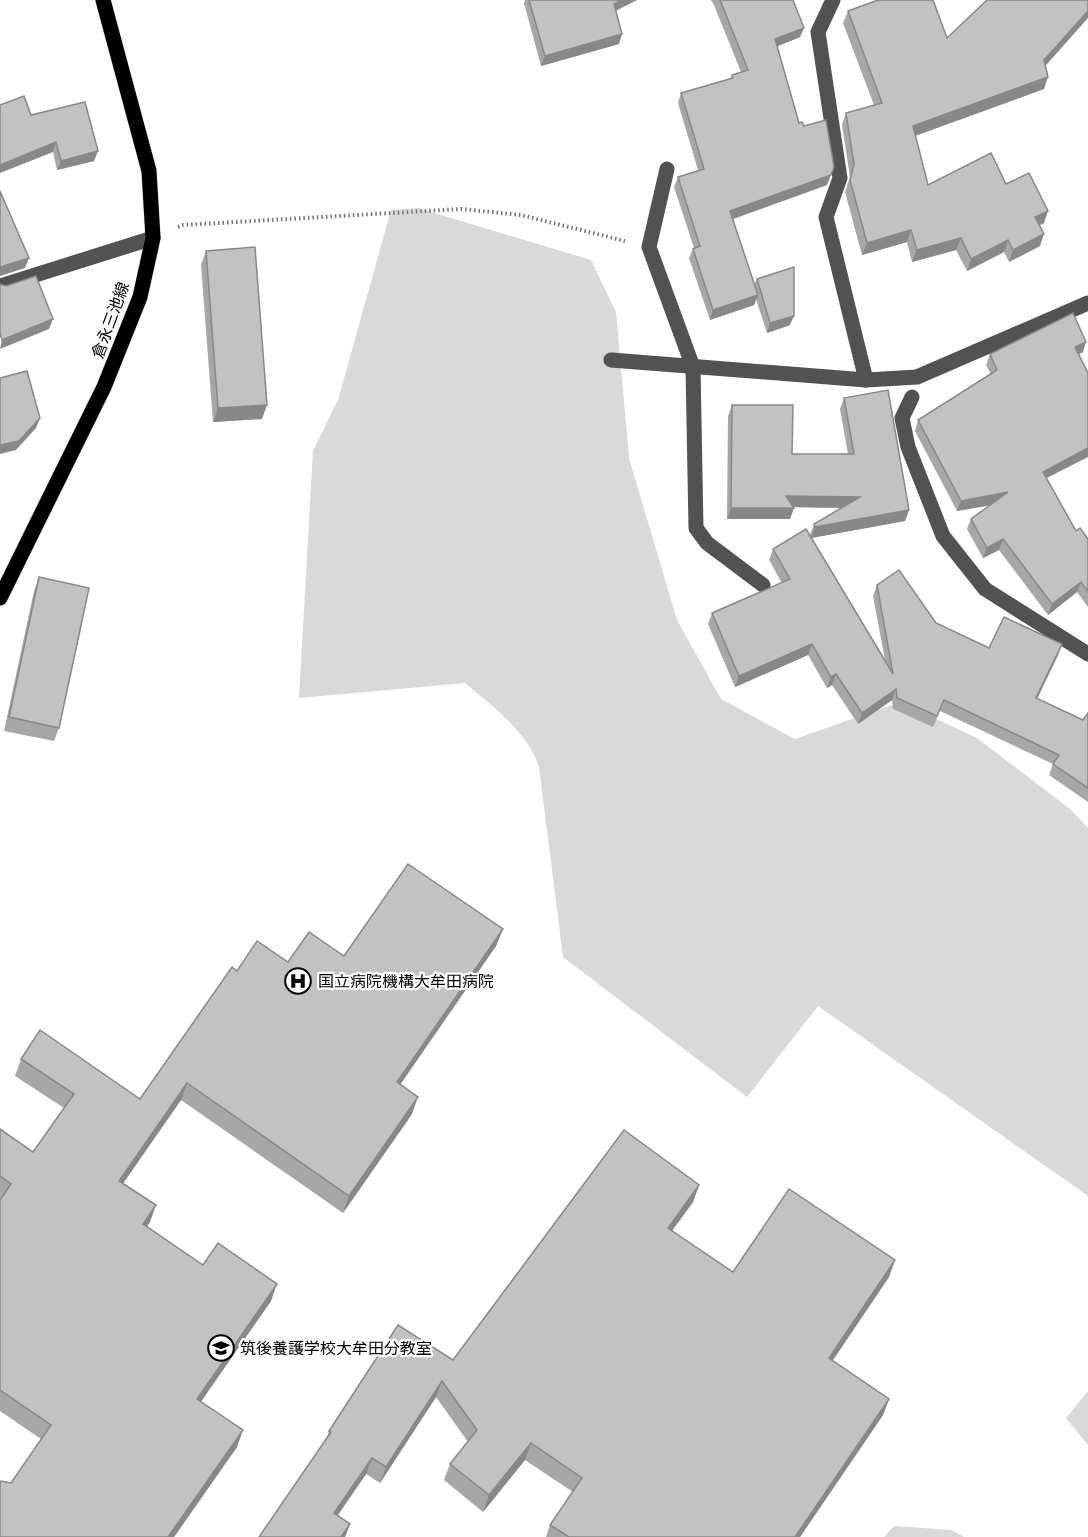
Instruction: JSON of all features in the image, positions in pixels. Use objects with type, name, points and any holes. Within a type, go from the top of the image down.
[{"type":"main road","name":"倉永三池線","points":[[0,598],[104,387],[140,297],[153,238],[149,171],[103,0]]},
{"type":"street","points":[[833,0],[819,32],[840,178],[826,217],[866,380]]},
{"type":"street","points":[[667,169],[649,247],[693,367],[696,528],[707,543],[763,585]]},
{"type":"street","points":[[0,286],[153,238]]},
{"type":"street","points":[[611,360],[866,380],[917,377],[1088,303]]},
{"type":"street","points":[[912,397],[902,418],[908,447],[943,536],[985,589],[1088,654]]},
{"type":"path","points":[[153,238],[183,225],[461,209],[520,215],[649,247]]},
{"type":"shaded area","points":[[418,208],[591,260],[616,312],[629,458],[677,620],[721,699],[795,739],[900,702],[977,738],[1070,809],[1088,828],[1088,1196],[818,1006],[747,1097],[563,957],[539,767],[534,754],[518,731],[465,683],[299,698],[313,451],[338,400],[391,210]]},
{"type":"shaded area","points":[[1088,1391],[1088,1445],[1066,1418]]},
{"type":"shaded area","points":[[894,1526],[951,1530],[964,1537],[884,1537]]},
{"type":"building","points":[[529,0],[621,0],[614,4],[622,34],[545,56]]},
{"type":"building","points":[[720,0],[793,0],[804,28],[775,39],[799,123],[802,122],[804,126],[826,120],[834,167],[831,175],[730,211],[758,295],[713,310],[693,249],[700,246],[678,177],[704,169],[681,93],[733,78],[732,75],[748,70]]},
{"type":"building","points":[[878,0],[933,0],[947,38],[987,0],[1088,0],[1088,11],[1044,60],[1048,77],[913,126],[928,185],[991,153],[1006,184],[1029,173],[1048,211],[1035,217],[1044,234],[1013,250],[1008,240],[971,259],[961,238],[917,250],[911,230],[867,243],[850,180],[854,164],[846,113],[882,103],[848,11]]},
{"type":"building","points":[[24,96],[31,115],[85,102],[98,151],[61,161],[56,142],[0,165],[0,105]]},
{"type":"building","points":[[0,191],[29,258],[0,267]]},
{"type":"building","points":[[255,247],[267,405],[218,408],[206,251]]},
{"type":"building","points":[[794,267],[794,316],[770,323],[757,279]]},
{"type":"building","points":[[36,276],[53,319],[2,340],[0,284],[6,286]]},
{"type":"building","points":[[1073,313],[1086,342],[1075,347],[1088,373],[1088,448],[1043,472],[1076,531],[1080,528],[1088,539],[1088,591],[1081,582],[1052,604],[1003,539],[987,548],[971,519],[1008,492],[961,501],[918,420],[997,370],[990,354]]},
{"type":"building","points":[[27,371],[40,418],[19,441],[0,445],[0,378]]},
{"type":"building","points":[[888,390],[909,510],[815,527],[814,524],[860,497],[786,496],[794,508],[731,508],[732,405],[793,405],[792,454],[854,454],[844,398]]},
{"type":"building","points":[[806,529],[893,674],[877,585],[899,570],[936,623],[989,648],[1004,617],[1062,644],[1036,698],[1083,720],[1088,713],[1088,788],[1053,764],[1059,755],[944,700],[937,716],[897,698],[896,689],[862,713],[836,674],[831,677],[812,644],[739,676],[712,613],[790,579],[773,549]]},
{"type":"building","points":[[39,577],[89,588],[59,728],[9,717]]},
{"type":"building","points":[[408,864],[503,929],[397,1082],[418,1097],[349,1196],[187,1083],[119,1181],[156,1205],[143,1224],[203,1265],[218,1243],[277,1284],[197,1399],[243,1430],[168,1537],[0,1537],[0,1483],[1,1481],[11,1483],[51,1425],[0,1390],[0,1200],[11,1184],[0,1176],[0,1129],[33,1152],[74,1094],[21,1059],[40,1030],[140,1099],[232,967],[237,971],[257,941],[288,962],[309,932],[344,956]]},
{"type":"building","points":[[624,1130],[699,1185],[668,1228],[733,1272],[789,1189],[895,1260],[829,1358],[889,1399],[795,1537],[569,1537],[550,1525],[582,1478],[531,1443],[489,1495],[450,1464],[477,1430],[442,1381],[386,1467],[372,1458],[334,1513],[350,1524],[341,1537],[259,1537],[331,1432],[329,1431],[398,1325],[453,1360]]},
{"type":"place","name":"国立病院機構大牟田病院","points":[[298,981]]},
{"type":"place","name":"筑後養護学校大牟田分教室","points":[[221,1348]]}]
